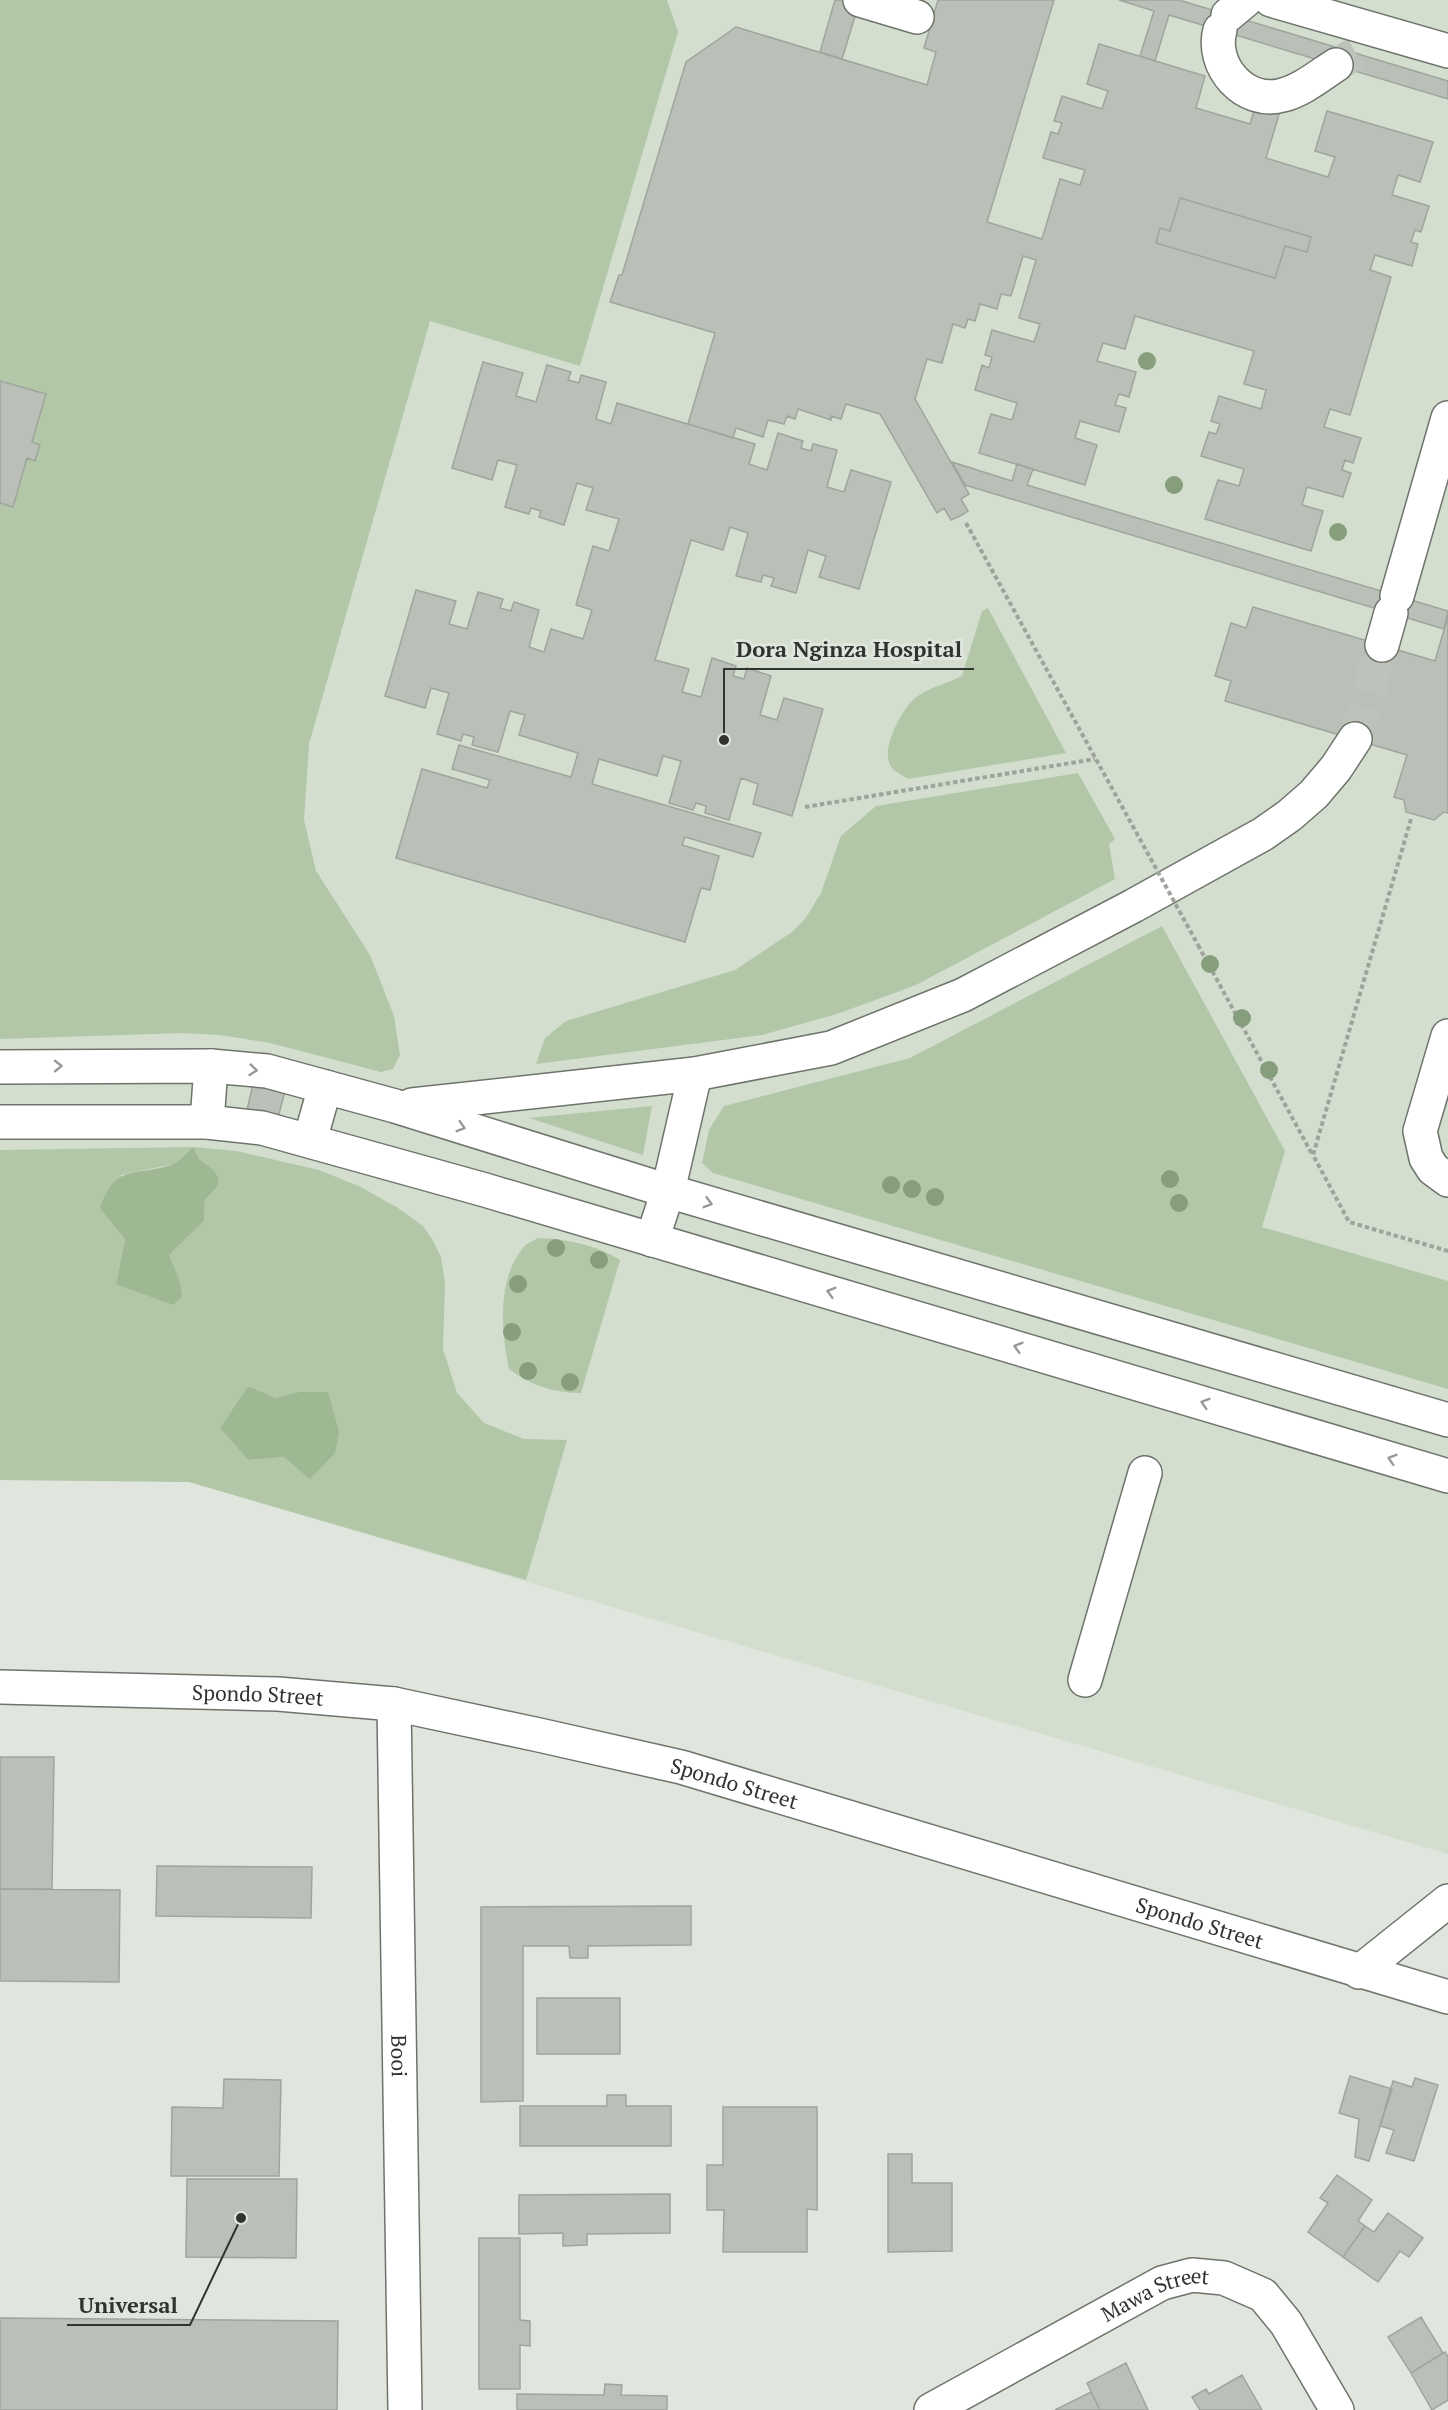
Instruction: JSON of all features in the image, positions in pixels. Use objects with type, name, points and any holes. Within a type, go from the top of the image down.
[{"type":"main road","points":[[860,0],[917,17]]},
{"type":"main road","points":[[1271,0],[1448,51]]},
{"type":"main road","points":[[1232,15],[1218,40],[1219,54],[1227,73],[1240,86],[1265,96],[1280,96],[1295,91],[1387,34]]},
{"type":"main road","points":[[1382,645],[1448,418]]},
{"type":"main road","points":[[395,1106],[695,1074],[831,1048],[963,995],[1133,906],[1263,834],[1314,794],[1336,768],[1355,739]]},
{"type":"main road","points":[[1448,1036],[1420,1131],[1426,1158],[1433,1169],[1448,1180]]},
{"type":"main road","points":[[0,1067],[211,1066],[267,1071],[395,1106],[668,1191],[1448,1420]]},
{"type":"main road","points":[[207,1122],[211,1066]]},
{"type":"main road","points":[[652,1240],[668,1191],[695,1074]]},
{"type":"main road","points":[[310,1140],[326,1087]]},
{"type":"main road","points":[[0,1122],[207,1122],[262,1128],[652,1240],[1448,1476]]},
{"type":"main road","points":[[1244,1415],[1259,1365]]},
{"type":"main road","points":[[1085,1680],[1145,1473]]},
{"type":"main road","name":"Spondo Street","points":[[0,1687],[278,1694],[394,1704],[681,1767],[1448,1997]]},
{"type":"main road","name":"Booi","points":[[394,1704],[405,2410]]},
{"type":"main road","points":[[1359,1972],[1448,1901]]},
{"type":"main road","name":"Mawa Street","points":[[931,2410],[1162,2283],[1192,2275],[1224,2278],[1263,2295],[1286,2323],[1337,2410]]},
{"type":"path","points":[[966,523],[1349,1222],[1448,1251]]},
{"type":"path","points":[[805,807],[1095,759]]},
{"type":"path","points":[[1312,1155],[1411,819]]},
{"type":"shaded area","points":[[0,0],[1448,0],[1448,1854],[189,1482],[0,1480]]},
{"type":"green space","points":[[0,0],[667,0],[678,32],[580,366],[430,321],[309,744],[304,820],[316,871],[370,955],[394,1016],[400,1055],[393,1069],[381,1072],[270,1043],[220,1035],[182,1033],[0,1039]]},
{"type":"green space","points":[[988,608],[1066,753],[908,779],[893,769],[888,758],[888,749],[894,729],[904,711],[920,694],[962,676],[982,611]]},
{"type":"green space","points":[[1078,773],[1115,839],[1109,844],[1115,879],[916,985],[837,1014],[762,1035],[536,1064],[545,1038],[566,1021],[735,970],[792,932],[805,919],[821,893],[841,836],[876,806]]},
{"type":"green space","points":[[1162,926],[1285,1151],[1262,1227],[1448,1281],[1448,1389],[713,1173],[702,1163],[709,1130],[724,1106],[910,1058]]},
{"type":"green space","points":[[652,1106],[643,1155],[529,1118]]},
{"type":"green space","points":[[193,1147],[237,1151],[319,1170],[361,1187],[398,1208],[423,1226],[441,1257],[445,1283],[443,1349],[457,1393],[484,1423],[524,1439],[567,1440],[526,1580],[189,1482],[0,1480],[0,1150]],"holes":[[[193,1147],[199,1159],[214,1170],[218,1177],[218,1186],[205,1200],[204,1221],[169,1255],[179,1278],[116,1284],[125,1239],[121,1175],[174,1164]],[[248,1386],[276,1398],[284,1457],[248,1460],[220,1428]]]},
{"type":"green space","points":[[193,1147],[199,1159],[214,1170],[218,1177],[218,1186],[205,1200],[204,1221],[169,1255],[179,1278],[182,1296],[173,1305],[116,1284],[125,1239],[100,1208],[112,1184],[119,1178],[127,1174],[171,1165]]},
{"type":"green space","points":[[538,1238],[581,1244],[601,1250],[620,1260],[581,1393],[561,1392],[543,1387],[525,1380],[509,1369],[503,1323],[505,1290],[515,1261],[524,1246]]},
{"type":"green space","points":[[248,1386],[276,1398],[300,1392],[328,1392],[339,1432],[335,1453],[310,1479],[284,1457],[248,1460],[220,1428]]},
{"type":"building","points":[[835,0],[860,0],[842,59],[820,52]]},
{"type":"building","points":[[938,0],[1054,0],[987,222],[1042,239],[1060,179],[1080,185],[1085,170],[1043,158],[1051,132],[1058,134],[1062,123],[1054,121],[1062,96],[1102,109],[1108,91],[1087,84],[1099,44],[1205,76],[1196,108],[1250,124],[1256,104],[1280,111],[1266,158],[1328,177],[1335,157],[1315,151],[1327,111],[1433,142],[1420,182],[1398,175],[1392,195],[1429,206],[1421,232],[1415,230],[1411,242],[1418,244],[1412,266],[1375,255],[1370,270],[1391,277],[1350,415],[1330,409],[1324,427],[1361,438],[1353,463],[1345,460],[1342,470],[1351,473],[1343,497],[1307,487],[1302,505],[1323,511],[1311,551],[1205,519],[1218,480],[1239,486],[1244,469],[1201,456],[1209,432],[1216,434],[1220,424],[1211,421],[1219,396],[1261,409],[1266,390],[1244,384],[1254,351],[1135,316],[1125,349],[1103,343],[1097,361],[1136,372],[1129,397],[1119,394],[1115,405],[1126,408],[1119,432],[1080,421],[1075,438],[1097,445],[1085,485],[979,453],[991,414],[1012,420],[1017,403],[975,390],[982,365],[989,368],[992,357],[985,355],[992,330],[1034,342],[1040,324],[1019,318],[1036,260],[1023,256],[1011,296],[1001,294],[997,309],[980,304],[975,321],[968,319],[965,328],[953,324],[942,363],[927,359],[915,399],[969,494],[961,499],[968,511],[960,516],[951,520],[944,508],[937,513],[880,414],[846,404],[841,419],[831,416],[831,420],[798,409],[795,419],[787,416],[784,424],[768,420],[763,437],[736,428],[733,438],[688,424],[715,333],[610,302],[619,275],[622,275],[686,62],[736,27],[927,85],[936,52],[924,48]],"holes":[[[1180,198],[1311,237],[1307,252],[1285,246],[1275,278],[1156,243],[1160,228],[1170,231]]]},
{"type":"building","points":[[1119,0],[1179,0],[1448,81],[1448,99],[1169,15],[1155,61],[1140,56],[1154,11]]},
{"type":"building","points":[[1180,198],[1311,237],[1307,252],[1285,246],[1275,278],[1156,243],[1160,228],[1170,231]]},
{"type":"building","points":[[483,362],[523,373],[516,396],[536,402],[547,365],[571,372],[568,380],[579,383],[581,375],[606,382],[596,419],[611,424],[617,403],[755,444],[749,464],[767,470],[778,433],[803,441],[801,448],[811,451],[813,444],[837,450],[827,487],[844,492],[851,470],[891,482],[859,589],[819,577],[826,556],[808,550],[796,593],[771,586],[774,578],[763,575],[761,582],[736,576],[748,533],[730,527],[723,550],[691,540],[655,660],[689,669],[682,692],[701,697],[712,658],[736,666],[733,676],[744,679],[747,668],[771,676],[760,715],[777,720],[784,698],[823,709],[792,816],[753,804],[758,784],[741,778],[729,820],[705,813],[706,806],[696,803],[693,810],[669,803],[681,761],[663,756],[657,776],[599,759],[592,784],[761,833],[753,857],[685,837],[682,845],[719,856],[710,890],[701,888],[685,942],[396,858],[422,769],[487,788],[490,780],[452,769],[459,745],[571,777],[578,753],[519,735],[525,715],[510,711],[498,752],[472,745],[474,737],[463,734],[461,741],[437,734],[449,693],[431,688],[425,708],[385,696],[416,590],[456,601],[449,624],[467,629],[478,592],[503,599],[500,608],[511,611],[514,602],[539,610],[529,647],[544,652],[551,629],[583,639],[592,610],[576,605],[593,546],[609,551],[619,519],[586,510],[593,488],[577,483],[564,525],[539,517],[541,511],[531,508],[529,514],[505,507],[517,465],[498,460],[492,480],[452,468]]},
{"type":"building","points":[[0,381],[46,394],[32,442],[40,445],[35,461],[27,458],[13,507],[0,503]]},
{"type":"building","points":[[952,462],[1012,481],[1017,464],[1033,469],[1027,485],[1448,611],[1444,629],[965,485]]},
{"type":"building","points":[[1253,607],[1435,661],[1448,616],[1448,813],[1444,812],[1434,820],[1406,812],[1404,800],[1394,797],[1407,755],[1225,701],[1231,681],[1215,676],[1231,623],[1246,628]]},
{"type":"building","points":[[253,1084],[285,1091],[278,1118],[247,1110]]},
{"type":"building","points":[[0,1757],[54,1757],[52,1889],[0,1889]]},
{"type":"building","points":[[157,1866],[312,1867],[311,1918],[156,1916]]},
{"type":"building","points":[[0,1889],[120,1890],[119,1982],[0,1981]]},
{"type":"building","points":[[691,1906],[691,1945],[588,1946],[588,1958],[570,1958],[569,1946],[523,1946],[523,2101],[481,2102],[481,1907]]},
{"type":"building","points":[[537,1998],[620,1998],[620,2054],[537,2054]]},
{"type":"building","points":[[1350,2076],[1392,2089],[1369,2161],[1355,2157],[1359,2119],[1339,2113]]},
{"type":"building","points":[[1415,2078],[1438,2085],[1414,2161],[1386,2153],[1394,2130],[1380,2126],[1393,2081],[1412,2087]]},
{"type":"building","points":[[224,2079],[281,2080],[279,2176],[171,2176],[172,2107],[223,2108]]},
{"type":"building","points":[[607,2095],[626,2095],[626,2106],[671,2106],[671,2146],[520,2146],[520,2106],[607,2106]]},
{"type":"building","points":[[723,2107],[817,2107],[817,2210],[807,2209],[807,2252],[723,2252],[724,2210],[707,2210],[707,2165],[723,2165]]},
{"type":"building","points":[[888,2154],[912,2154],[912,2183],[952,2183],[952,2251],[888,2252]]},
{"type":"building","points":[[1337,2175],[1372,2200],[1358,2221],[1365,2226],[1343,2257],[1308,2232],[1328,2203],[1320,2198]]},
{"type":"building","points":[[187,2179],[297,2179],[296,2258],[186,2257]]},
{"type":"building","points":[[670,2194],[670,2233],[587,2234],[587,2245],[563,2246],[563,2233],[519,2234],[519,2195]]},
{"type":"building","points":[[1388,2213],[1423,2238],[1409,2257],[1400,2251],[1378,2282],[1343,2257],[1365,2226],[1374,2232]]},
{"type":"building","points":[[479,2238],[520,2238],[520,2320],[530,2321],[530,2346],[520,2345],[520,2389],[479,2389]]},
{"type":"building","points":[[1421,2317],[1443,2353],[1411,2373],[1388,2337]]},
{"type":"building","points":[[0,2318],[338,2321],[337,2410],[0,2410]]},
{"type":"building","points":[[1445,2352],[1448,2357],[1448,2400],[1432,2410],[1411,2373]]},
{"type":"building","points":[[1126,2363],[1148,2410],[1100,2410],[1087,2383]]},
{"type":"building","points":[[1242,2375],[1262,2410],[1200,2410],[1192,2397],[1206,2389],[1209,2394]]},
{"type":"building","points":[[605,2384],[622,2385],[621,2395],[667,2396],[667,2410],[517,2410],[517,2394],[604,2395]]},
{"type":"building","points":[[1091,2392],[1100,2410],[1055,2410]]},
{"type":"tunnel","points":[[1336,65],[1356,53]]},
{"type":"tunnel","points":[[1355,739],[1382,645]]},
{"type":"place","name":"Dora Nginza Hospital","points":[[724,740]]},
{"type":"place","name":"Universal","points":[[241,2218]]}]
